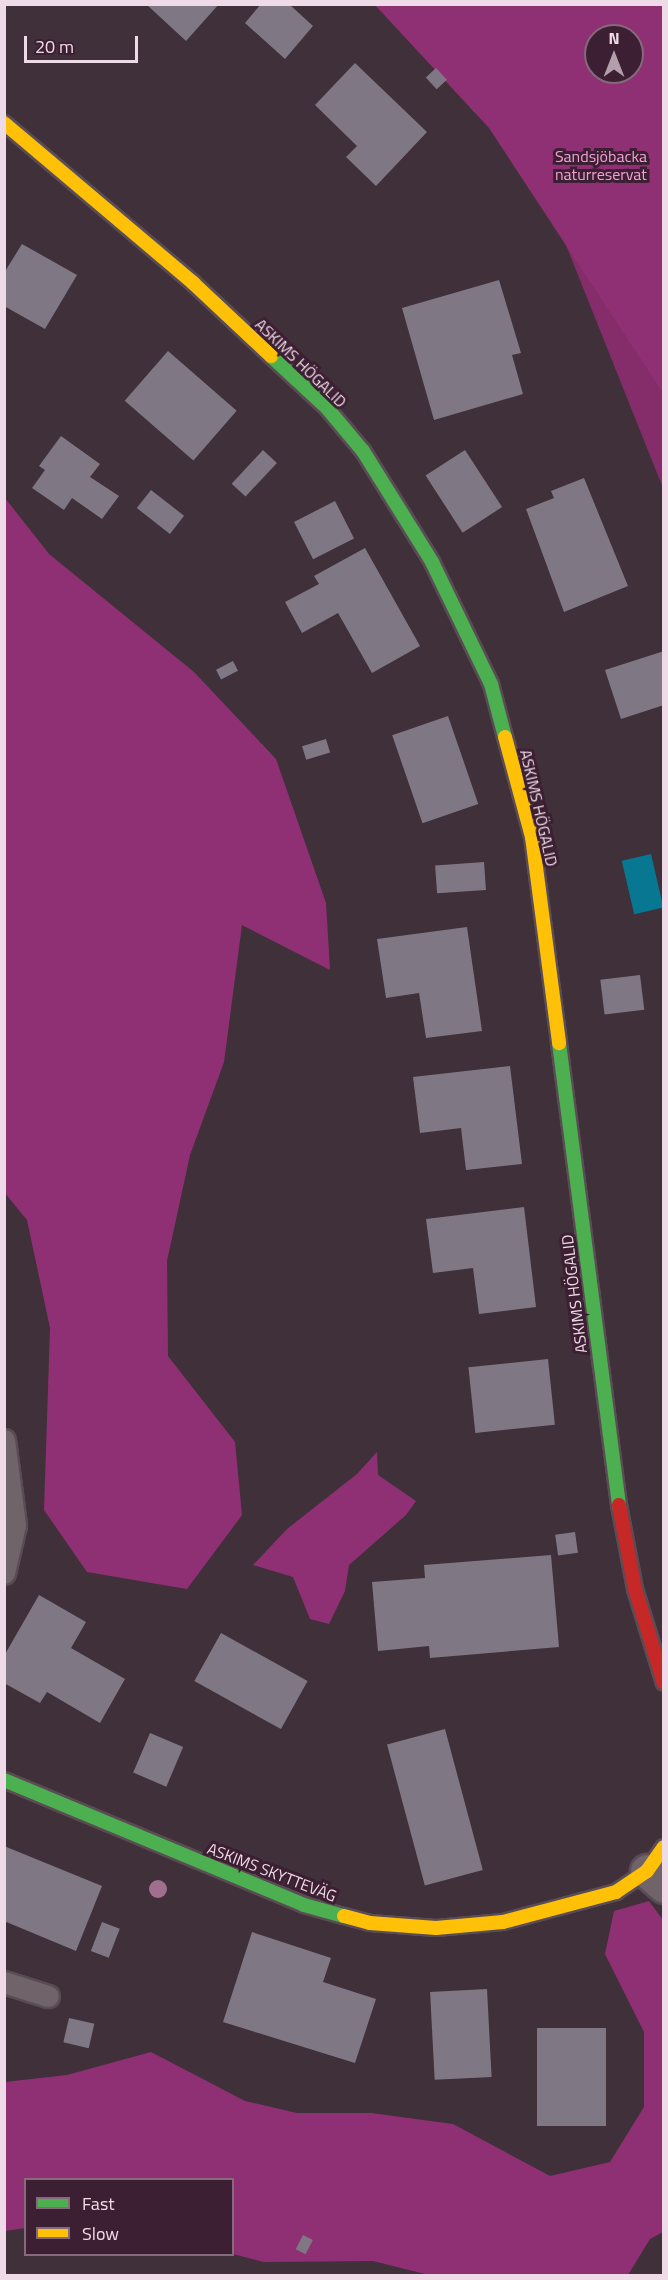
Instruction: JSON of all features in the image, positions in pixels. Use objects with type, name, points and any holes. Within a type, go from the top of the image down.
[{"type":"street","name":"ASKIMS HÖGALID","points":[[4,123],[194,283],[327,408],[363,452],[432,562],[491,684],[532,837],[618,1498],[635,1589],[663,1683]]},
{"type":"street","name":"ASKIMS SKYTTEVÄG","points":[[4,1780],[304,1905],[370,1923],[436,1928],[503,1922],[616,1892],[658,1868]]},
{"type":"lane","points":[[4,1440],[15,1525],[4,1573]]},
{"type":"lane","points":[[4,1982],[48,1996]]},
{"type":"green space","points":[[375,5],[663,5],[663,393],[489,128]]},
{"type":"green space","name":"Sandsjöbacka naturreservat","points":[[663,113],[663,488],[530,155]]},
{"type":"green space","points":[[5,498],[49,554],[194,672],[276,759],[326,903],[330,970],[242,925],[224,1062],[190,1155],[167,1261],[168,1356],[235,1442],[242,1515],[187,1589],[87,1572],[44,1510],[50,1328],[27,1220],[4,1192]]},
{"type":"green space","points":[[377,1452],[378,1475],[416,1501],[406,1515],[349,1565],[345,1591],[329,1624],[310,1619],[293,1577],[253,1565],[287,1529],[357,1474]]},
{"type":"green space","points":[[649,1901],[663,1920],[663,2232],[650,2239],[628,2275],[433,2276],[373,2261],[264,2262],[234,2254],[234,2178],[24,2178],[24,2228],[5,2231],[5,2082],[67,2075],[151,2052],[245,2101],[297,2113],[371,2113],[453,2124],[550,2176],[610,2162],[644,2107],[644,2032],[605,1954],[614,1911]]},
{"type":"water","points":[[651,854],[663,908],[634,914],[622,861]]},
{"type":"building","points":[[146,4],[219,4],[186,41]]},
{"type":"building","points":[[261,4],[289,4],[313,26],[285,59],[245,23]]},
{"type":"building","points":[[355,63],[427,132],[376,186],[346,157],[357,146],[315,105]]},
{"type":"building","points":[[436,68],[447,80],[437,89],[426,78]]},
{"type":"building","points":[[22,244],[77,275],[45,329],[4,306],[4,273]]},
{"type":"building","points":[[499,280],[521,353],[512,355],[523,394],[434,420],[402,308]]},
{"type":"building","points":[[168,351],[237,411],[193,461],[125,401]]},
{"type":"building","points":[[61,436],[100,464],[90,477],[119,496],[102,519],[72,498],[64,510],[32,488],[45,470],[39,466]]},
{"type":"building","points":[[263,450],[277,463],[246,497],[232,484]]},
{"type":"building","points":[[465,450],[502,507],[463,533],[426,476]]},
{"type":"building","points":[[584,478],[628,586],[564,612],[526,509],[554,498],[551,491]]},
{"type":"building","points":[[151,490],[184,516],[170,534],[137,508]]},
{"type":"building","points":[[335,501],[354,538],[313,559],[294,522]]},
{"type":"building","points":[[365,548],[420,646],[372,673],[338,613],[302,633],[285,602],[319,584],[314,576]]},
{"type":"building","points":[[664,651],[664,705],[621,719],[605,670]]},
{"type":"building","points":[[233,661],[238,671],[221,679],[216,670]]},
{"type":"building","points":[[448,716],[478,804],[422,823],[392,735]]},
{"type":"building","points":[[326,739],[330,752],[306,760],[302,746]]},
{"type":"building","points":[[484,862],[486,890],[437,893],[435,865]]},
{"type":"building","points":[[467,927],[482,1031],[426,1038],[419,993],[386,998],[377,939]]},
{"type":"building","points":[[640,975],[644,1010],[605,1015],[600,980]]},
{"type":"building","points":[[510,1066],[522,1164],[466,1170],[461,1128],[420,1133],[413,1077]]},
{"type":"building","points":[[524,1207],[536,1307],[479,1314],[473,1268],[433,1273],[426,1219]]},
{"type":"building","points":[[548,1359],[555,1425],[475,1433],[468,1367]]},
{"type":"building","points":[[575,1532],[578,1553],[558,1556],[555,1535]]},
{"type":"building","points":[[551,1555],[559,1647],[430,1658],[429,1646],[378,1651],[372,1582],[425,1578],[424,1565]]},
{"type":"building","points":[[39,1595],[86,1622],[71,1648],[125,1679],[100,1723],[47,1692],[40,1703],[4,1683],[4,1656]]},
{"type":"building","points":[[221,1633],[308,1681],[281,1729],[194,1681]]},
{"type":"building","points":[[445,1729],[483,1870],[425,1886],[387,1745]]},
{"type":"building","points":[[150,1733],[183,1747],[166,1787],[133,1773]]},
{"type":"building","points":[[4,1846],[102,1886],[76,1951],[4,1921]]},
{"type":"building","points":[[102,1922],[120,1929],[109,1958],[91,1951]]},
{"type":"building","points":[[252,1932],[331,1958],[323,1982],[376,1999],[355,2063],[223,2022]]},
{"type":"building","points":[[487,1989],[492,2077],[435,2080],[430,1992]]},
{"type":"building","points":[[69,2018],[94,2024],[89,2048],[63,2042]]},
{"type":"building","points":[[537,2028],[606,2028],[606,2126],[537,2126]]},
{"type":"building","points":[[303,2235],[313,2240],[306,2254],[296,2249]]},
{"type":"traffic: fast","points":[[271,356],[327,408],[363,451],[432,562],[491,684],[505,737]]},
{"type":"traffic: fast","points":[[559,1043],[619,1505]]},
{"type":"traffic: fast","points":[[4,1780],[304,1905],[344,1916]]},
{"type":"traffic: slow","points":[[4,123],[193,283],[271,356]]},
{"type":"traffic: slow","points":[[505,737],[532,837],[559,1043]]},
{"type":"traffic: slow","points":[[344,1916],[370,1923],[436,1928],[503,1922],[616,1892],[647,1871],[664,1847]]},
{"type":"traffic: jam","points":[[619,1505],[635,1589],[664,1683]]}]
